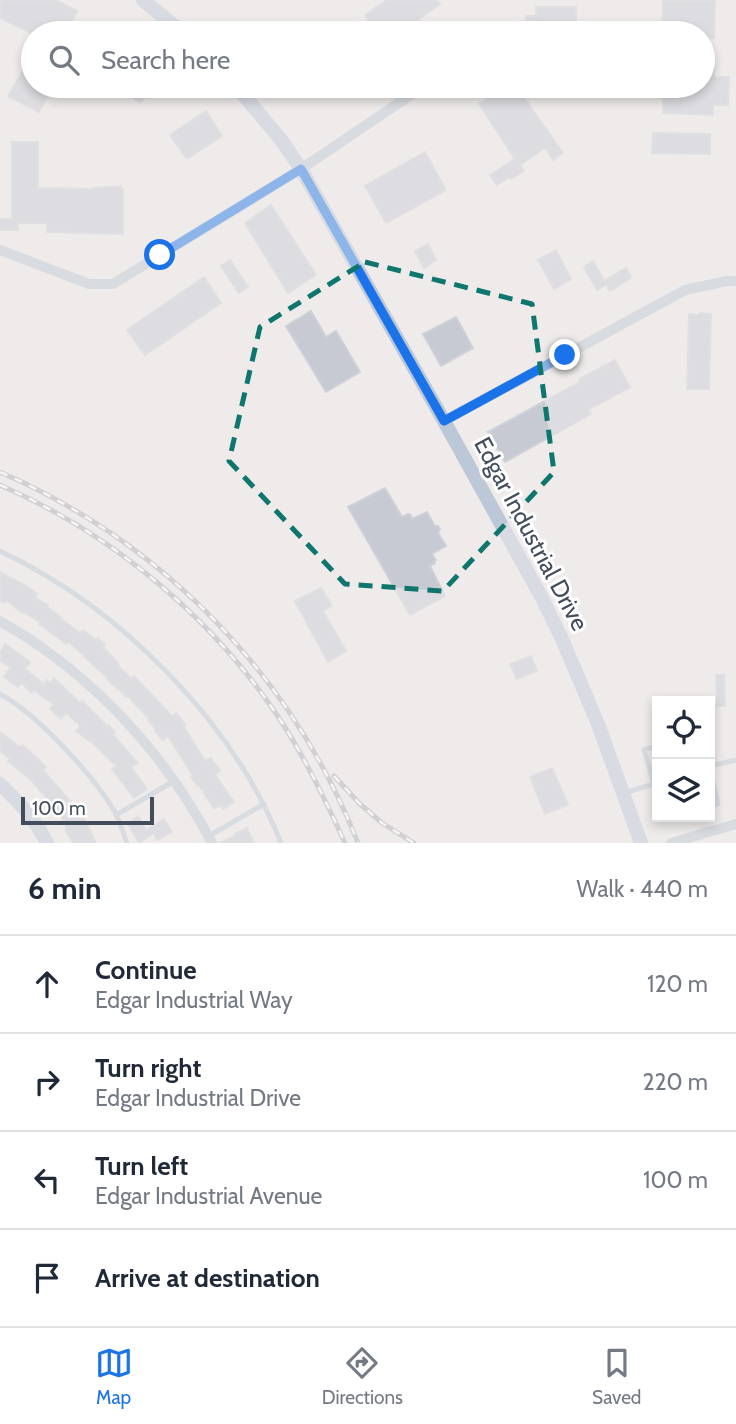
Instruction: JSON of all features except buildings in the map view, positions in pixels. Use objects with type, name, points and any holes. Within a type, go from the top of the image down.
[{"type":"street","points":[[143,0],[168,21]]},
{"type":"street","name":"Edgar Industrial Drive","points":[[246,98],[301,169],[542,598],[598,724],[641,843]]},
{"type":"street","points":[[0,250],[89,285],[113,284],[301,169],[406,98]]},
{"type":"street","points":[[444,421],[685,290],[736,281]]},
{"type":"street","points":[[0,621],[40,646],[79,676],[106,700],[145,742],[174,781],[210,840],[198,843]]},
{"type":"street","points":[[0,784],[23,806],[47,843]]},
{"type":"street","points":[[671,843],[736,824]]},
{"type":"lane","points":[[0,551],[46,575],[95,609],[125,632],[186,692],[238,762],[264,804],[281,843]]},
{"type":"lane","points":[[0,694],[20,708],[64,748],[105,797],[116,815],[127,843]]},
{"type":"lane","points":[[652,748],[644,750],[652,777]]},
{"type":"lane","points":[[715,766],[736,760]]},
{"type":"lane","points":[[116,815],[174,781]]},
{"type":"lane","points":[[624,793],[652,785]]},
{"type":"lane","points":[[715,788],[719,804],[715,805]]},
{"type":"lane","points":[[210,840],[264,804]]},
{"type":"highlighted area","points":[[365,262],[532,304],[554,472],[443,591],[345,584],[229,461],[260,327]]},
{"type":"railway","points":[[0,472],[60,502],[116,537],[168,577],[216,622],[259,671],[297,725],[330,782],[358,843]]},
{"type":"railway","points":[[0,485],[42,505],[121,554],[192,614],[254,683],[281,721],[315,781],[345,843]]},
{"type":"railway","points":[[334,776],[382,823],[414,843]]},
{"type":"route","points":[[160,255],[301,169],[444,421],[565,355]]}]
